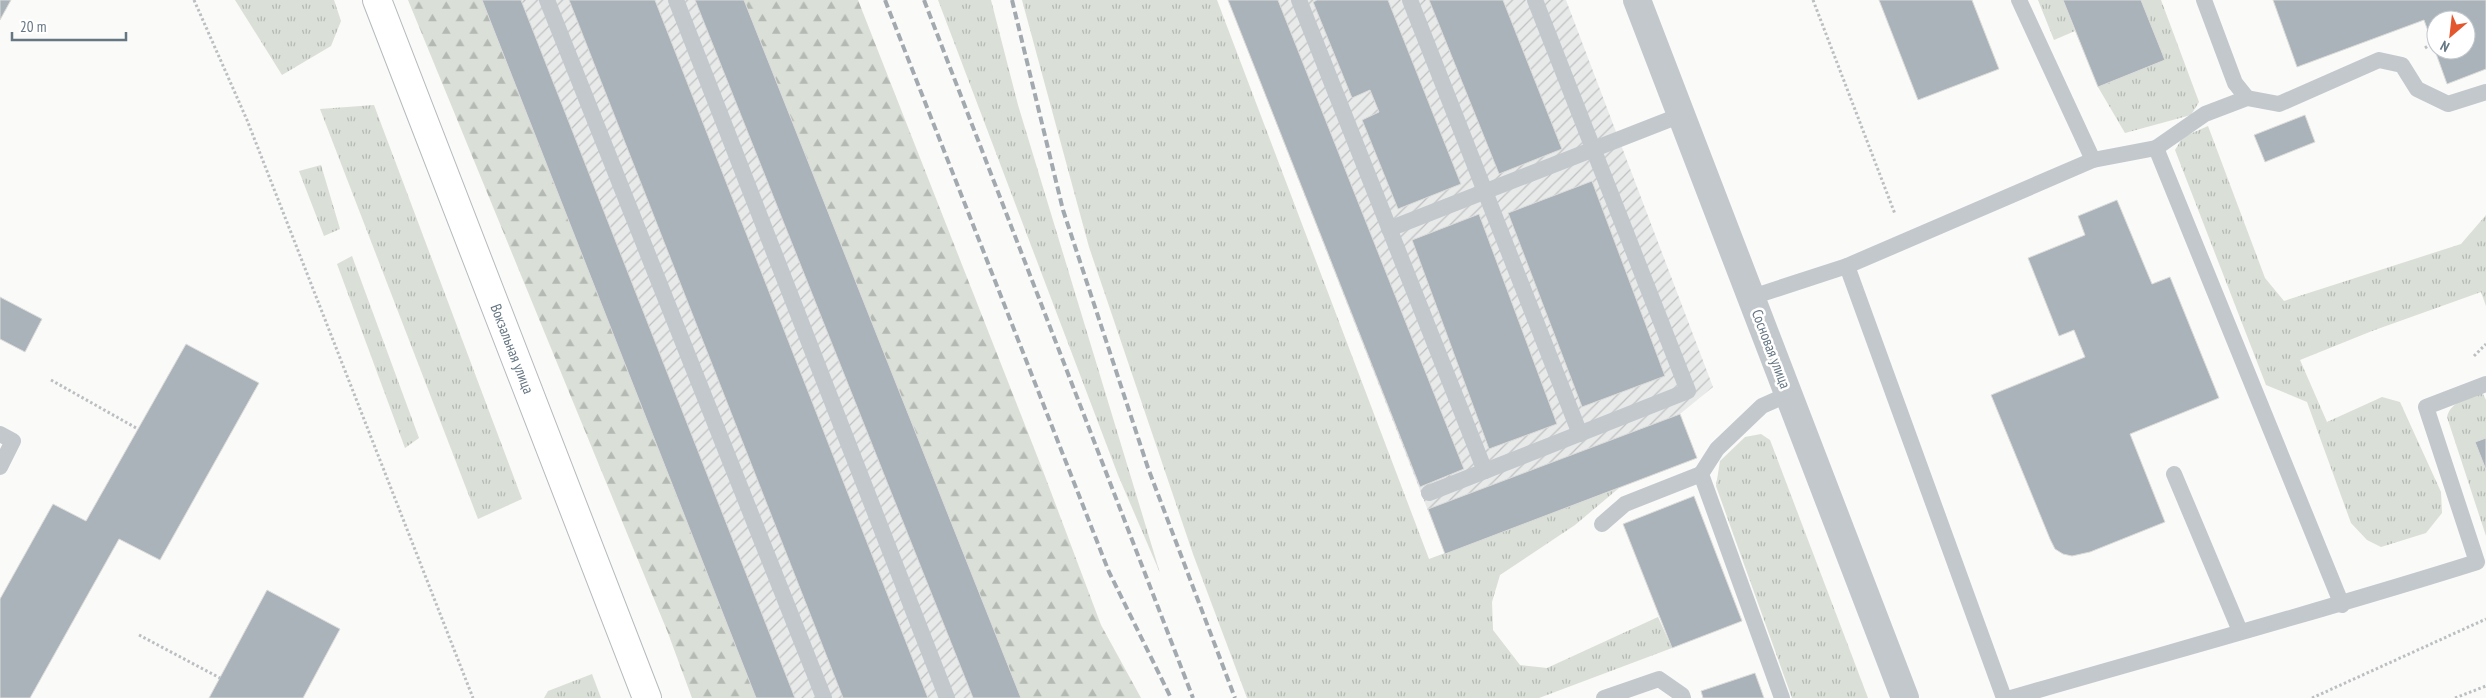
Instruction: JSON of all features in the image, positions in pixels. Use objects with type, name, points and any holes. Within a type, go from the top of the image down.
[{"type":"main road","name":"Вокзальная улица","points":[[377,0],[647,698]]},
{"type":"street","name":"Сосновая улица","points":[[1637,0],[1905,698]]},
{"type":"lane","points":[[547,0],[824,698]]},
{"type":"lane","points":[[676,0],[947,698]]},
{"type":"lane","points":[[1299,0],[1485,471]]},
{"type":"lane","points":[[1410,0],[1580,434]]},
{"type":"lane","points":[[1429,493],[1688,391],[1534,0]]},
{"type":"lane","points":[[2019,0],[2093,160]]},
{"type":"lane","points":[[2204,0],[2235,83],[2247,98]]},
{"type":"lane","points":[[1752,297],[1846,266],[2093,160],[2156,148],[2205,114],[2247,98],[2279,104],[2379,60],[2402,65],[2417,89],[2448,104],[2486,92]]},
{"type":"lane","points":[[1389,229],[1682,115]]},
{"type":"lane","points":[[2156,148],[2342,605]]},
{"type":"lane","points":[[1846,266],[2004,698]]},
{"type":"lane","points":[[2011,698],[2240,631],[2342,605],[2477,562],[2426,407],[2486,384]]},
{"type":"lane","points":[[1602,524],[1625,504],[1701,474],[1717,449],[1762,406],[1789,394]]},
{"type":"lane","points":[[0,434],[13,441],[0,467]]},
{"type":"lane","points":[[1701,474],[1782,698]]},
{"type":"lane","points":[[2174,474],[2240,631]]},
{"type":"lane","points":[[1604,698],[1658,679],[1682,695],[1683,698]]},
{"type":"path","points":[[194,0],[247,120],[473,698]]},
{"type":"path","points":[[1813,0],[1906,241]]},
{"type":"path","points":[[51,380],[138,429]]},
{"type":"path","points":[[2312,698],[2486,619]]},
{"type":"path","points":[[139,634],[220,678]]},
{"type":"path","points":[[2455,698],[2486,686]]},
{"type":"shaded area","points":[[482,0],[744,0],[1021,698],[756,698]]},
{"type":"shaded area","points":[[1228,0],[1566,0],[1713,387],[1680,414],[1697,458],[1445,554]]},
{"type":"green space","points":[[235,0],[334,0],[341,21],[331,46],[282,75]]},
{"type":"green space","points":[[408,0],[482,0],[756,698],[692,698],[668,633]]},
{"type":"green space","points":[[744,0],[858,0],[1043,471],[1101,625],[1141,698],[1021,698]]},
{"type":"green space","points":[[938,0],[991,0],[1018,105],[1160,573],[1118,475]]},
{"type":"green space","points":[[1022,0],[1217,0],[1429,559],[1619,488],[1575,525],[1500,575],[1492,602],[1493,630],[1520,665],[1547,668],[1658,617],[1672,648],[1539,698],[1247,698],[1193,554],[1089,247]]},
{"type":"green space","points":[[2038,0],[2063,0],[2075,31],[2054,40]]},
{"type":"green space","points":[[2141,0],[2161,0],[2199,102],[2191,115],[2125,133],[2098,87],[2165,60]]},
{"type":"green space","points":[[374,105],[522,499],[478,519],[320,109]]},
{"type":"green space","points":[[2208,126],[2265,278],[2284,301],[2461,244],[2486,215],[2486,306],[2481,292],[2372,331],[2300,360],[2327,422],[2382,397],[2400,402],[2441,492],[2442,513],[2426,533],[2381,547],[2367,540],[2351,523],[2307,402],[2266,385],[2175,150],[2183,137]]},
{"type":"green space","points":[[321,165],[340,229],[324,236],[299,171]]},
{"type":"green space","points":[[352,256],[419,438],[405,448],[337,264]]},
{"type":"green space","points":[[2482,392],[2486,400],[2486,438],[2475,442],[2486,469],[2486,536],[2447,417],[2452,407],[2456,404]]},
{"type":"green space","points":[[1761,434],[1770,440],[1868,698],[1792,698],[1716,486],[1720,461],[1745,437]]},
{"type":"green space","points":[[592,674],[601,698],[544,698],[548,691]]},
{"type":"building","points":[[0,0],[11,0],[0,20]]},
{"type":"building","points":[[482,0],[521,0],[795,698],[756,698]]},
{"type":"building","points":[[569,0],[655,0],[928,698],[843,698]]},
{"type":"building","points":[[695,0],[744,0],[1021,698],[973,698]]},
{"type":"building","points":[[1228,0],[1278,0],[1464,469],[1420,487]]},
{"type":"building","points":[[1317,0],[1388,0],[1461,184],[1398,209],[1362,120],[1379,112],[1370,90],[1352,98],[1313,2]]},
{"type":"building","points":[[1429,0],[1503,0],[1562,149],[1499,174]]},
{"type":"building","points":[[1879,0],[1972,0],[1999,69],[1918,100]]},
{"type":"building","points":[[2063,0],[2141,0],[2165,60],[2098,87]]},
{"type":"building","points":[[2273,0],[2486,0],[2486,69],[2447,84],[2438,60],[2476,60],[2476,10],[2426,10],[2426,26],[2424,20],[2297,67]]},
{"type":"building","points":[[2305,115],[2315,142],[2265,162],[2254,135]]},
{"type":"building","points":[[1592,181],[1665,376],[1582,407],[1508,213]]},
{"type":"building","points":[[2117,200],[2152,284],[2170,277],[2219,398],[2130,434],[2165,522],[2090,552],[2072,556],[2063,554],[2055,549],[1991,395],[2085,357],[2074,330],[2059,336],[2028,258],[2085,235],[2078,216]]},
{"type":"building","points":[[1479,214],[1557,424],[1489,449],[1412,240]]},
{"type":"building","points":[[0,297],[42,319],[25,352],[0,339]]},
{"type":"building","points":[[186,344],[259,383],[160,560],[119,539],[30,698],[0,698],[0,599],[53,504],[86,521]]},
{"type":"building","points":[[1680,414],[1697,458],[1445,554],[1428,509]]},
{"type":"building","points":[[2486,438],[2486,470],[2475,442]]},
{"type":"building","points":[[1694,496],[1742,621],[1672,648],[1623,524]]},
{"type":"building","points":[[267,590],[340,629],[303,698],[209,698]]},
{"type":"building","points":[[1755,673],[1764,698],[1703,698],[1701,691]]},
{"type":"railway","points":[[885,0],[1109,572],[1171,698]]},
{"type":"railway","points":[[924,0],[1193,698]]},
{"type":"railway","points":[[1012,0],[1063,210],[1148,468],[1235,698]]}]
